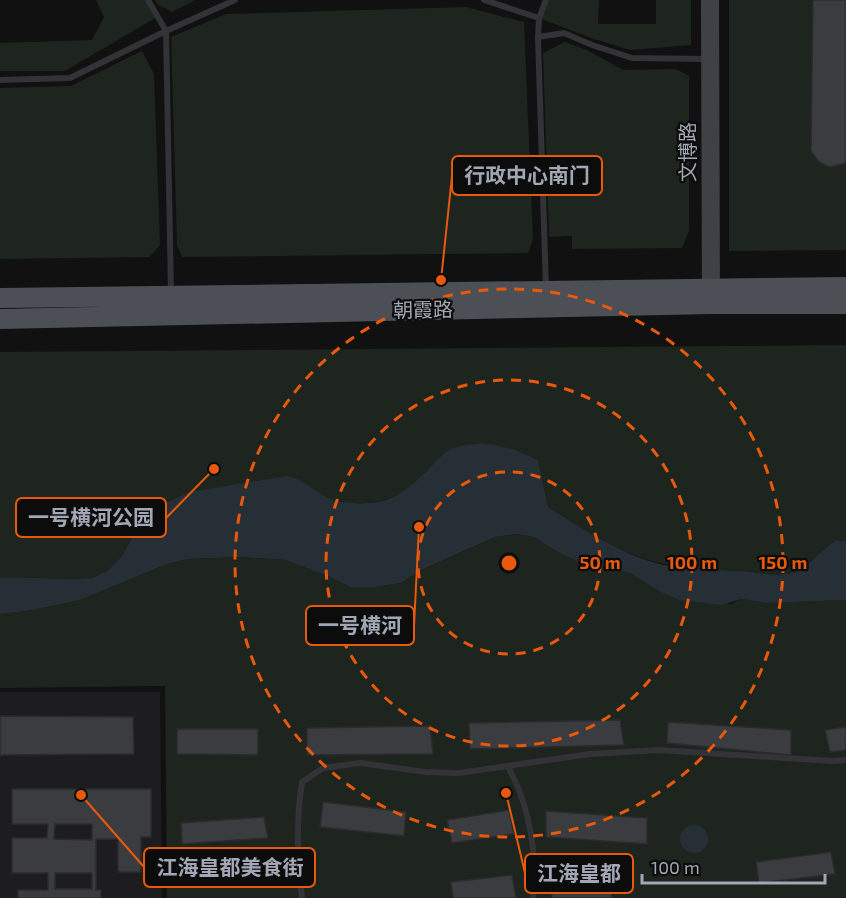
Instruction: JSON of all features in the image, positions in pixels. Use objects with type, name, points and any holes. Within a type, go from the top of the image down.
[{"type":"main road","name":"朝霞路","points":[[0,319],[711,296],[846,287]]},
{"type":"main road","name":"朝霞路","points":[[0,298],[546,291],[711,296],[846,304]]},
{"type":"street","name":"文博路","points":[[710,0],[711,296]]},
{"type":"lane","points":[[148,0],[166,31],[171,295]]},
{"type":"lane","points":[[0,80],[70,78],[235,0]]},
{"type":"lane","points":[[484,0],[539,18]]},
{"type":"lane","points":[[546,0],[539,18],[538,37],[546,291]]},
{"type":"lane","points":[[538,37],[564,33],[632,58],[710,58]]},
{"type":"lane","points":[[302,898],[298,856],[298,808],[302,782],[323,768],[360,763],[459,774],[590,754],[659,750],[846,760]]},
{"type":"lane","points":[[508,767],[519,786],[531,828],[535,874],[533,898]]},
{"type":"shaded area","points":[[96,0],[148,0],[157,17],[65,71],[0,71],[0,43],[92,40],[104,17]]},
{"type":"shaded area","points":[[155,0],[195,0],[172,12],[157,4]]},
{"type":"shaded area","points":[[546,0],[599,0],[598,24],[656,24],[656,0],[691,0],[691,45],[630,50],[594,39],[539,18]]},
{"type":"shaded area","points":[[729,0],[846,0],[846,250],[729,251]]},
{"type":"shaded area","points":[[466,7],[524,22],[533,239],[528,253],[182,257],[177,245],[171,37],[226,14]]},
{"type":"shaded area","points":[[565,42],[587,50],[623,70],[676,69],[689,76],[689,231],[682,248],[572,249],[572,236],[549,237],[543,53]]},
{"type":"shaded area","points":[[142,51],[154,74],[160,245],[150,257],[0,259],[0,88],[71,86]]},
{"type":"shaded area","points":[[846,345],[846,541],[834,541],[801,570],[787,574],[693,569],[633,555],[604,541],[548,507],[538,460],[452,449],[413,485],[386,500],[349,503],[315,492],[189,492],[159,506],[138,527],[122,556],[107,571],[92,578],[0,577],[0,352]]},
{"type":"shaded area","points":[[483,443],[513,449],[538,460],[548,507],[590,533],[648,561],[693,569],[787,574],[801,570],[834,541],[846,541],[846,600],[765,603],[742,599],[721,605],[679,600],[657,590],[630,573],[577,561],[534,537],[516,534],[495,537],[423,569],[401,583],[374,587],[350,587],[285,560],[241,557],[188,559],[167,564],[80,600],[0,614],[0,577],[92,578],[107,571],[122,556],[138,527],[159,506],[189,492],[287,476],[302,481],[320,494],[335,500],[370,503],[390,498],[408,488],[451,449]]},
{"type":"shaded area","points":[[516,534],[534,537],[556,551],[630,573],[657,590],[730,604],[742,599],[765,603],[846,600],[846,898],[167,898],[165,686],[0,688],[0,614],[80,600],[167,564],[188,559],[241,557],[285,560],[350,587],[374,587],[401,583],[423,569],[495,537]]},
{"type":"shaded area","points":[[0,692],[160,692],[162,898],[0,898]]},
{"type":"shaded area","points":[[694,825],[704,829],[708,839],[704,849],[694,853],[684,849],[680,839],[684,829]]},
{"type":"building","points":[[813,0],[846,0],[846,163],[830,167],[819,162],[811,151]]},
{"type":"building","points":[[0,716],[133,717],[134,754],[0,755]]},
{"type":"building","points":[[620,720],[624,745],[470,749],[469,723]]},
{"type":"building","points":[[668,722],[791,730],[791,755],[667,743]]},
{"type":"building","points":[[430,726],[433,754],[307,755],[307,728]]},
{"type":"building","points":[[846,727],[846,750],[830,752],[825,730]]},
{"type":"building","points":[[177,729],[258,729],[258,755],[177,754]]},
{"type":"building","points":[[12,789],[151,789],[151,837],[141,837],[141,872],[118,872],[118,839],[96,839],[96,890],[101,890],[101,898],[18,898],[18,890],[48,890],[48,873],[12,873],[12,838],[47,838],[48,824],[12,824]],"holes":[[[55,824],[92,824],[92,840],[54,839]],[[55,873],[92,873],[92,889],[55,889]]]},
{"type":"building","points":[[323,802],[406,812],[404,836],[320,827]]},
{"type":"building","points":[[509,810],[514,834],[452,843],[447,820]]},
{"type":"building","points":[[546,811],[647,818],[647,844],[546,837]]},
{"type":"building","points":[[264,817],[268,838],[182,844],[181,823]]},
{"type":"building","points":[[831,852],[835,874],[759,883],[756,862]]},
{"type":"building","points":[[512,875],[516,898],[453,898],[451,882]]},
{"type":"building","points":[[611,877],[612,898],[552,898],[550,880]]},
{"type":"place","name":"行政中心南门","points":[[441,280]]},
{"type":"place","name":"一号横河公园","points":[[214,469]]},
{"type":"place","name":"一号横河","points":[[419,527]]},
{"type":"place","name":"江海皇都","points":[[506,793]]},
{"type":"place","name":"江海皇都美食街","points":[[81,795]]}]
